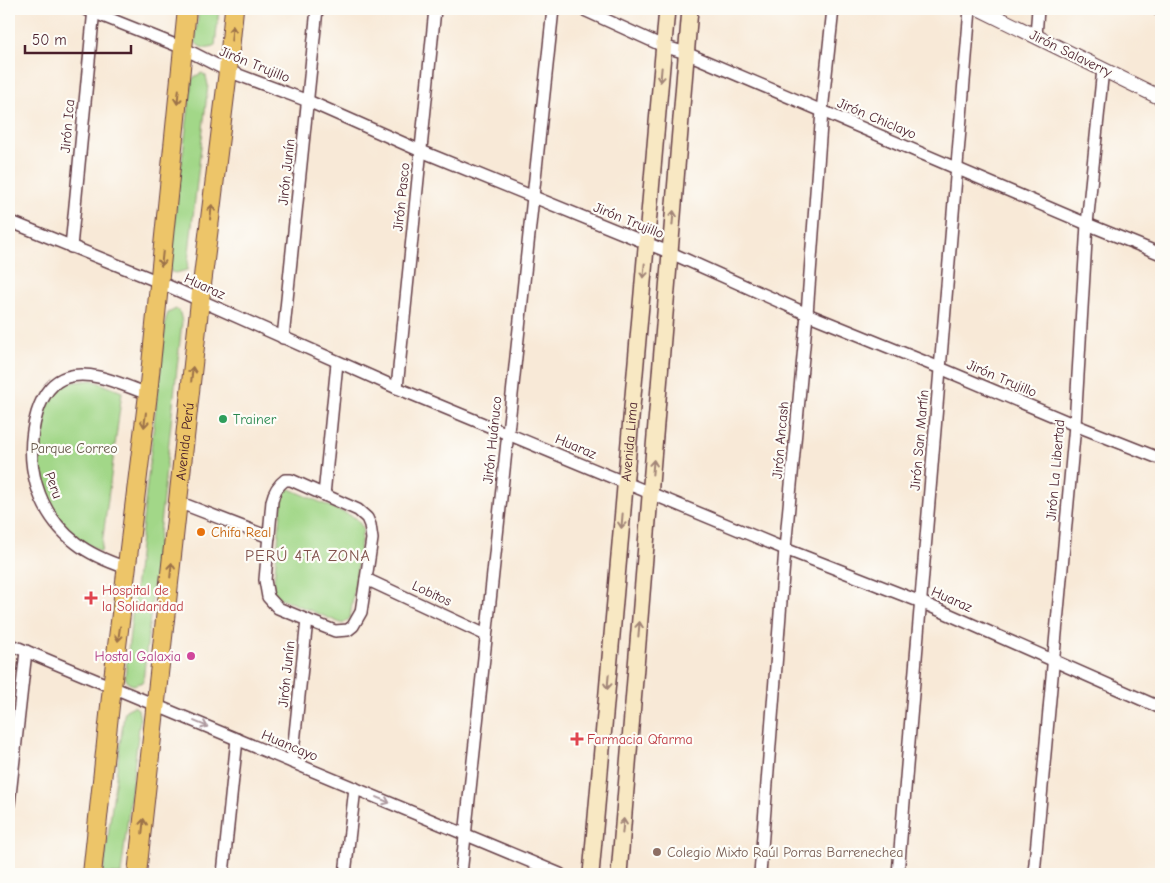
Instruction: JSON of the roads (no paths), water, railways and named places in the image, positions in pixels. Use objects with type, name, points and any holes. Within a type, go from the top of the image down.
[{"type":"main road","points":[[92,874],[112,687],[148,394],[187,9]]},
{"type":"main road","name":"Avenida Perú","points":[[137,874],[234,9]]},
{"type":"main road","name":"Avenida Lima","points":[[591,874],[667,9]]},
{"type":"main road","name":"Avenida Lima","points":[[619,874],[690,9]]},
{"type":"street","name":"Jirón Junín","points":[[283,338],[317,9]]},
{"type":"street","name":"Jirón Pasco","points":[[397,388],[435,9]]},
{"type":"street","name":"Jirón Huánuco","points":[[461,874],[553,9]]},
{"type":"street","name":"Jirón Chiclayo","points":[[582,9],[663,46],[686,53],[1161,254]]},
{"type":"street","name":"Jirón Ancash","points":[[760,874],[785,548],[807,314],[822,111],[833,9]]},
{"type":"street","name":"Jirón San Martín","points":[[898,874],[970,9]]},
{"type":"street","name":"Jirón Salaverry","points":[[980,9],[1161,98]]},
{"type":"street","points":[[1036,36],[1038,9]]},
{"type":"street","points":[[1157,9],[1161,11]]},
{"type":"street","name":"Jirón Trujillo","points":[[91,10],[183,48],[228,71],[308,101],[421,151],[671,253],[807,314],[1075,426],[1161,459]]},
{"type":"street","name":"Jirón Ica","points":[[71,247],[91,10]]},
{"type":"street","name":"Jirón La Libertad","points":[[1034,874],[1075,426],[1087,224],[1103,69]]},
{"type":"street","name":"Huaraz","points":[[9,221],[159,282],[397,388],[625,483],[921,602],[1161,708]]},
{"type":"street","points":[[324,495],[338,362]]},
{"type":"street","name":"Peru","points":[[127,568],[106,561],[76,543],[52,519],[35,485],[31,449],[33,428],[46,392],[56,381],[68,376],[96,376],[148,394]]},
{"type":"street","points":[[285,480],[290,480],[324,495],[358,510],[367,518],[372,538],[361,612],[353,626],[341,632],[278,608],[268,598],[265,580],[274,495],[280,484],[285,480]]},
{"type":"street","points":[[178,502],[269,537]]},
{"type":"street","name":"Lobitos","points":[[366,579],[486,635]]},
{"type":"street","name":"Jirón Junín","points":[[292,762],[308,620]]},
{"type":"street","name":"Huancayo","points":[[9,644],[560,874]]},
{"type":"street","points":[[9,804],[26,651]]},
{"type":"street","points":[[223,874],[237,739]]},
{"type":"street","points":[[345,874],[355,788]]},
{"type":"place","name":"Trainer","points":[[223,419]]},
{"type":"place","name":"Chifa Real","points":[[201,532]]},
{"type":"place","name":"Hospital de la Solidaridad","points":[[91,598]]},
{"type":"place","name":"Hostal Galaxia","points":[[191,656]]},
{"type":"place","name":"Farmacia Qfarma","points":[[577,739]]},
{"type":"place","name":"Colegio Mixto Raúl Porras Barrenechea","points":[[657,852]]},
{"type":"district","name":"PERÚ 4TA ZONA","points":[[308,555]]},
{"type":"park label","name":"Parque Correo","points":[[74,448]]}]
